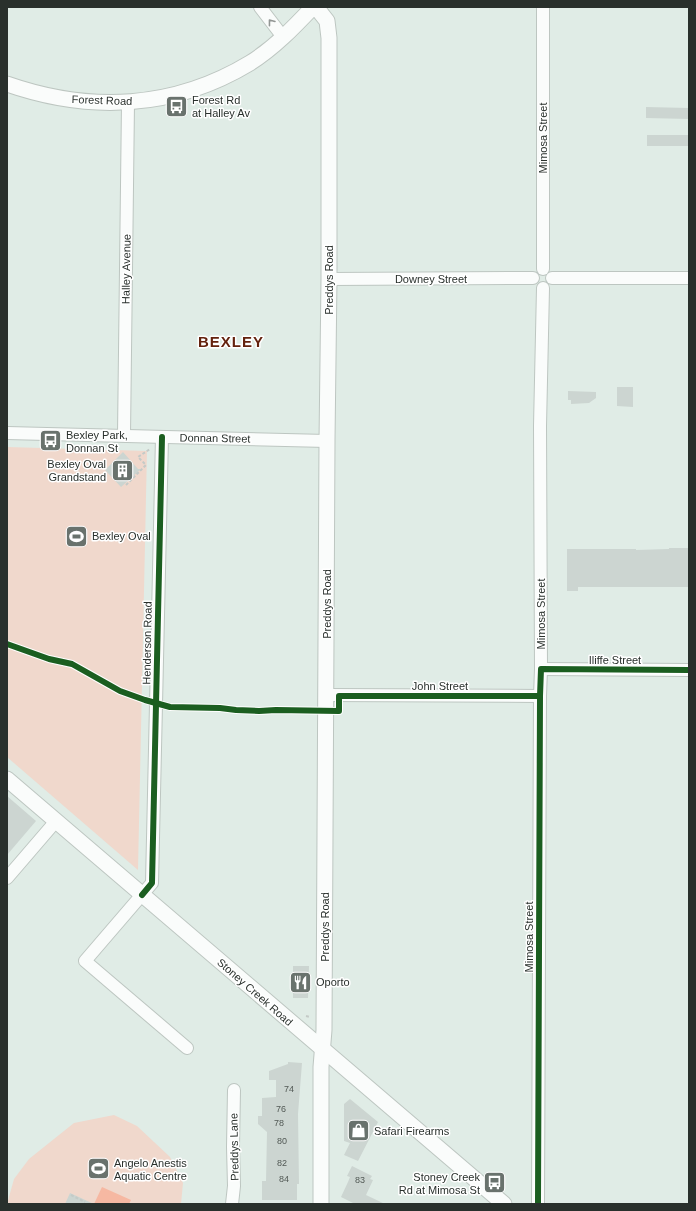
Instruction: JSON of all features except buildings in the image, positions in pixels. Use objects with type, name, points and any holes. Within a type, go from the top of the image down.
[{"type":"main road","name":"Forest Road","points":[[7,84],[28,91],[94,102],[128,103],[163,98],[197,88],[224,77],[251,62],[283,37],[314,7]]},
{"type":"main road","name":"Preddys Road","points":[[314,7],[326,21],[329,32],[329,279],[324,1026],[321,1067],[321,1204]]},
{"type":"main road","name":"Stoney Creek Road","points":[[7,779],[322,1050],[504,1204]]},
{"type":"street","points":[[260,7],[283,37]]},
{"type":"street","name":"Mimosa Street","points":[[543,7],[543,269]]},
{"type":"street","name":"Halley Avenue","points":[[124,435],[128,103]]},
{"type":"street","points":[[543,269],[550,272],[552,278],[550,285],[543,288],[537,286],[533,278],[537,271],[543,269]]},
{"type":"street","name":"Downey Street","points":[[329,279],[533,278]]},
{"type":"street","points":[[552,278],[689,278]]},
{"type":"street","name":"Mimosa Street","points":[[538,1204],[541,670],[540,426],[543,288]]},
{"type":"street","name":"Donnan Street","points":[[7,433],[327,441]]},
{"type":"street","name":"Henderson Road","points":[[162,436],[152,883],[85,961],[187,1048]]},
{"type":"street","name":"Iliffe Street","points":[[541,670],[689,670]]},
{"type":"street","name":"John Street","points":[[326,695],[540,696]]},
{"type":"street","points":[[7,878],[56,821]]},
{"type":"street","name":"Preddys Lane","points":[[232,1204],[234,1186],[234,1090]]},
{"type":"path","points":[[126,485],[146,465],[138,457],[150,450]]},
{"type":"path","points":[[306,1016],[310,1017]]},
{"type":"path","points":[[71,1195],[85,1202]]},
{"type":"shaded area","points":[[7,447],[147,451],[138,870],[7,757]]},
{"type":"shaded area","name":"Angelo Anestis Aquatic Centre","points":[[114,1115],[137,1126],[170,1157],[183,1183],[181,1204],[7,1204],[14,1179],[29,1159],[74,1123]]},
{"type":"shaded area","points":[[102,1187],[131,1200],[129,1204],[94,1204]]},
{"type":"cycle path","points":[[142,895],[152,883],[162,437]]},
{"type":"cycle path","points":[[7,644],[49,659],[72,664],[120,691],[170,707],[220,708],[259,711],[339,711],[339,696],[540,696]]},
{"type":"cycle path","points":[[538,1204],[541,669],[689,670]]},
{"type":"place","name":"Forest Rd at Halley Av","points":[[176,106]]},
{"type":"place","name":"Bexley Park, Donnan St","points":[[50,441]]},
{"type":"place","name":"Bexley Oval Grandstand","points":[[122,470]]},
{"type":"place","name":"Bexley Oval","points":[[77,536]]},
{"type":"place","name":"Oporto","points":[[301,982]]},
{"type":"place","name":"Safari Firearms","points":[[359,1131]]},
{"type":"place","name":"Angelo Anestis Aquatic Centre","points":[[99,1169]]},
{"type":"place","name":"Stoney Creek Rd at Mimosa St","points":[[495,1183]]},
{"type":"district","name":"BEXLEY","points":[[231,342]]}]
